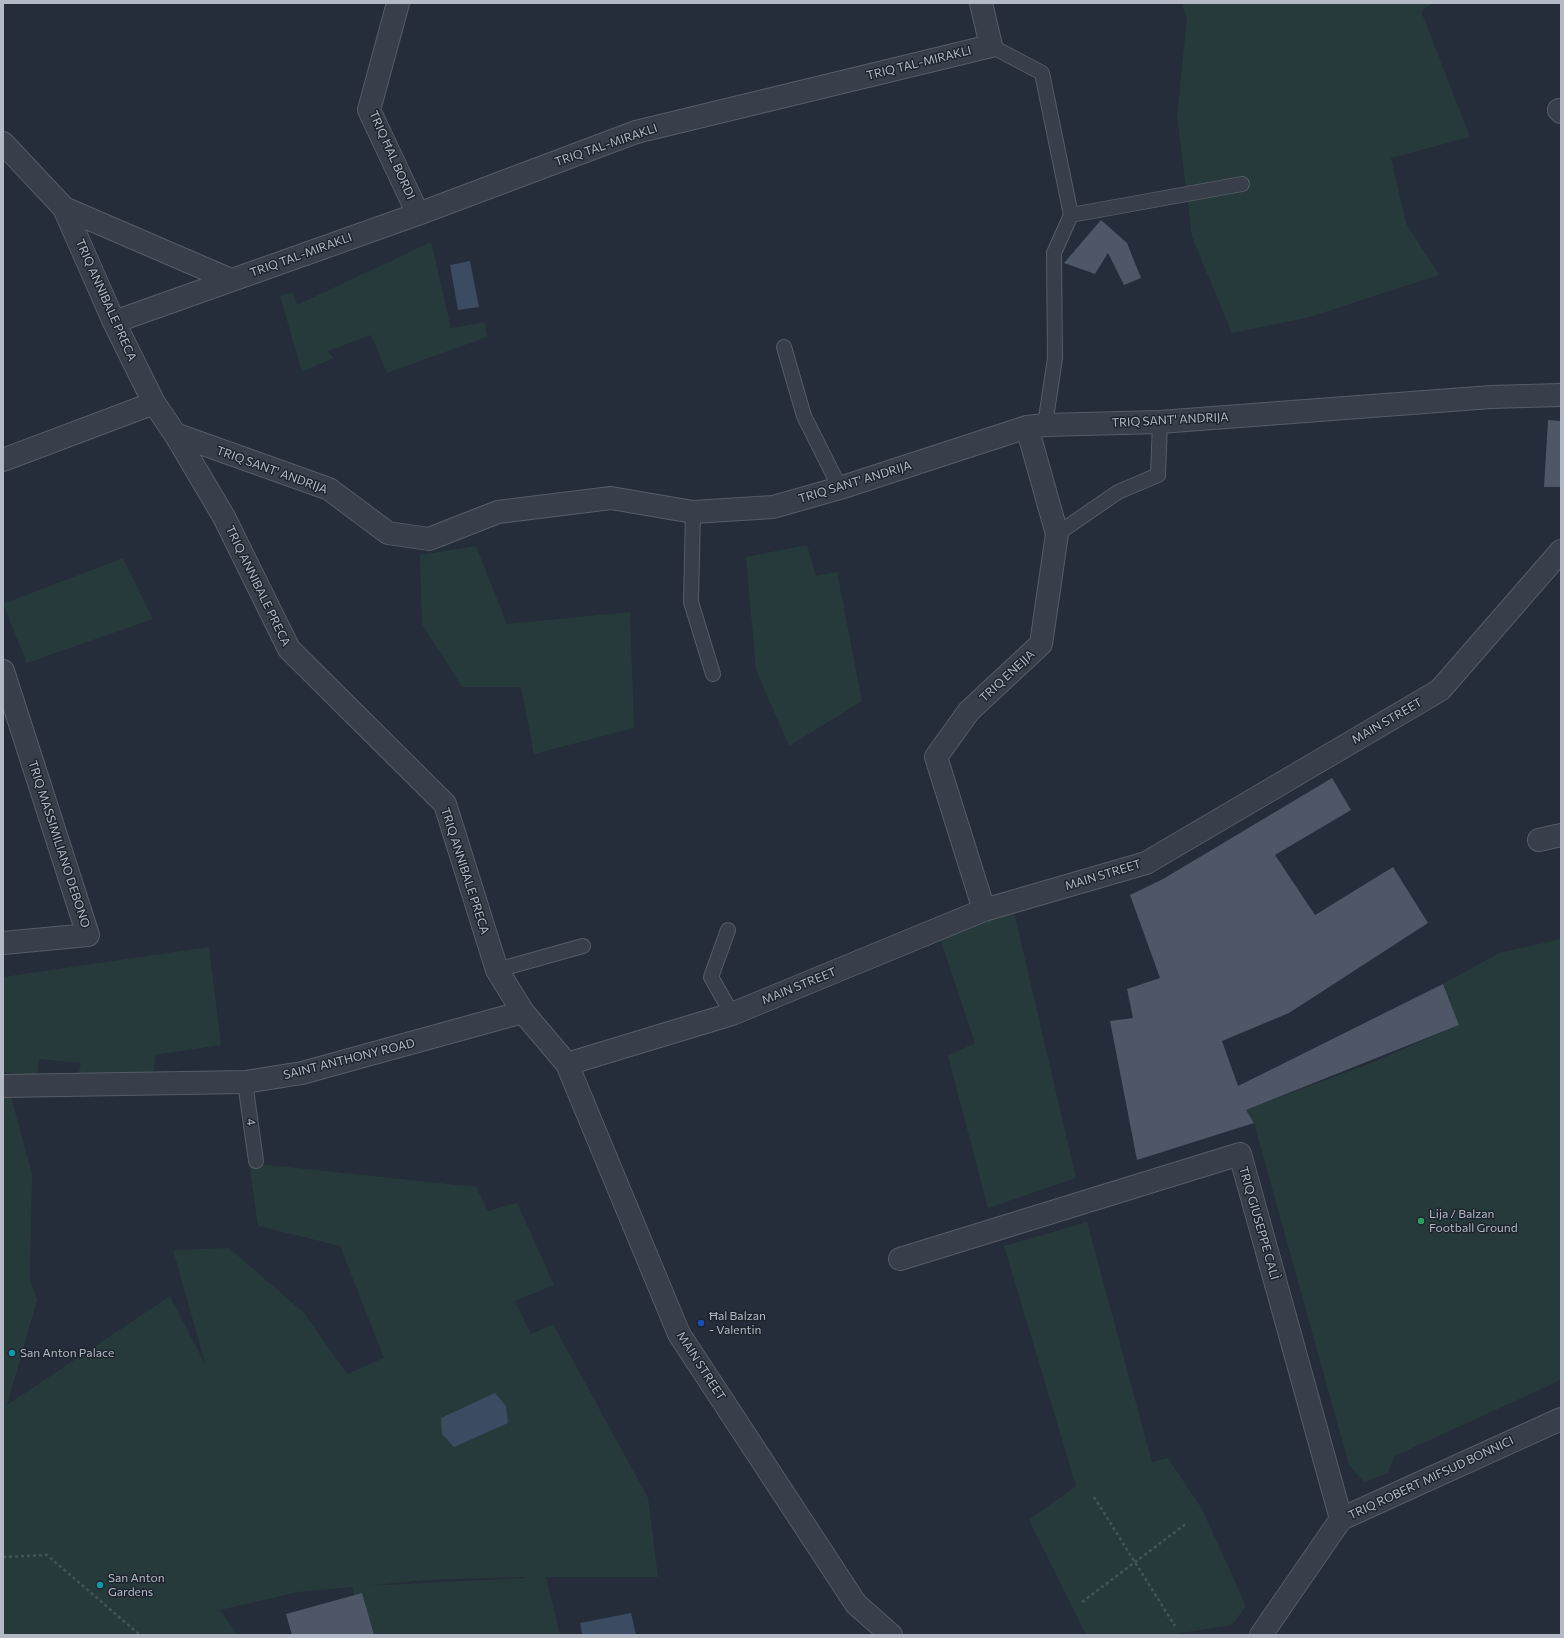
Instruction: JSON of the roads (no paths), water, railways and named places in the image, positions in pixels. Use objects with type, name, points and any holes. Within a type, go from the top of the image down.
[{"type":"street","name":"TRIQ ĦAL BORDI","points":[[398,3],[370,110],[418,214]]},
{"type":"street","points":[[981,3],[991,46]]},
{"type":"street","name":"TRIQ TAL-MIRAKLI","points":[[114,322],[418,214],[636,132],[991,46]]},
{"type":"street","name":"TRIQ ANNIBALE PRECA","points":[[3,143],[64,208],[114,322],[154,403],[175,434],[224,517],[288,649],[444,804],[497,970],[523,1012]]},
{"type":"street","points":[[64,208],[231,280]]},
{"type":"street","name":"TRIQ SANT' ANDRIJA","points":[[175,434],[329,490],[388,533],[429,539],[498,512],[611,498],[693,512],[773,507],[840,488],[1036,426],[1160,422],[1491,397],[1561,395]]},
{"type":"street","points":[[3,460],[154,403]]},
{"type":"street","name":"TRIQ ENEJJA","points":[[984,910],[936,757],[969,711],[1041,644],[1057,534],[1036,426]]},
{"type":"street","name":"MAIN STREET","points":[[567,1064],[732,1014],[984,910],[1146,863],[1440,690],[1561,551]]},
{"type":"street","name":"TRIQ MASSIMILIANO DEBONO","points":[[3,671],[88,935],[3,942]]},
{"type":"street","points":[[1539,840],[1561,835]]},
{"type":"street","name":"MAIN STREET","points":[[523,1012],[567,1064],[679,1334],[856,1604],[891,1635]]},
{"type":"street","name":"SAINT ANTHONY ROAD","points":[[3,1086],[245,1082],[302,1073],[523,1012]]},
{"type":"street","name":"TRIQ GIUSEPPE CALÌ","points":[[900,1259],[1240,1154],[1342,1519]]},
{"type":"street","name":"TRIQ ROBERT MIFSUD BONNICI","points":[[1261,1635],[1342,1519],[1561,1419]]},
{"type":"lane","points":[[991,46],[1042,73],[1071,215],[1054,253],[1055,358],[1036,426]]},
{"type":"lane","points":[[1071,215],[1242,184]]},
{"type":"lane","points":[[784,347],[804,416],[840,488]]},
{"type":"lane","points":[[1057,534],[1118,492],[1158,475],[1160,422]]},
{"type":"lane","points":[[693,512],[691,602],[713,674]]},
{"type":"lane","points":[[728,930],[711,977],[732,1014]]},
{"type":"lane","points":[[497,970],[584,946]]},
{"type":"lane","name":"4","points":[[245,1082],[256,1161]]},
{"type":"water","points":[[470,261],[479,307],[458,310],[450,265]]},
{"type":"water","points":[[495,1393],[506,1406],[508,1423],[454,1447],[442,1434],[441,1418]]},
{"type":"water","points":[[631,1613],[636,1635],[582,1635],[580,1623]]},
{"type":"place","name":"Lija / Balzan Football Ground","points":[[1421,1221]]},
{"type":"place","name":"Ħal Balzan - Valentin","points":[[701,1323]]},
{"type":"place","name":"San Anton Palace","points":[[12,1353]]},
{"type":"place","name":"San Anton Gardens","points":[[100,1585]]}]
